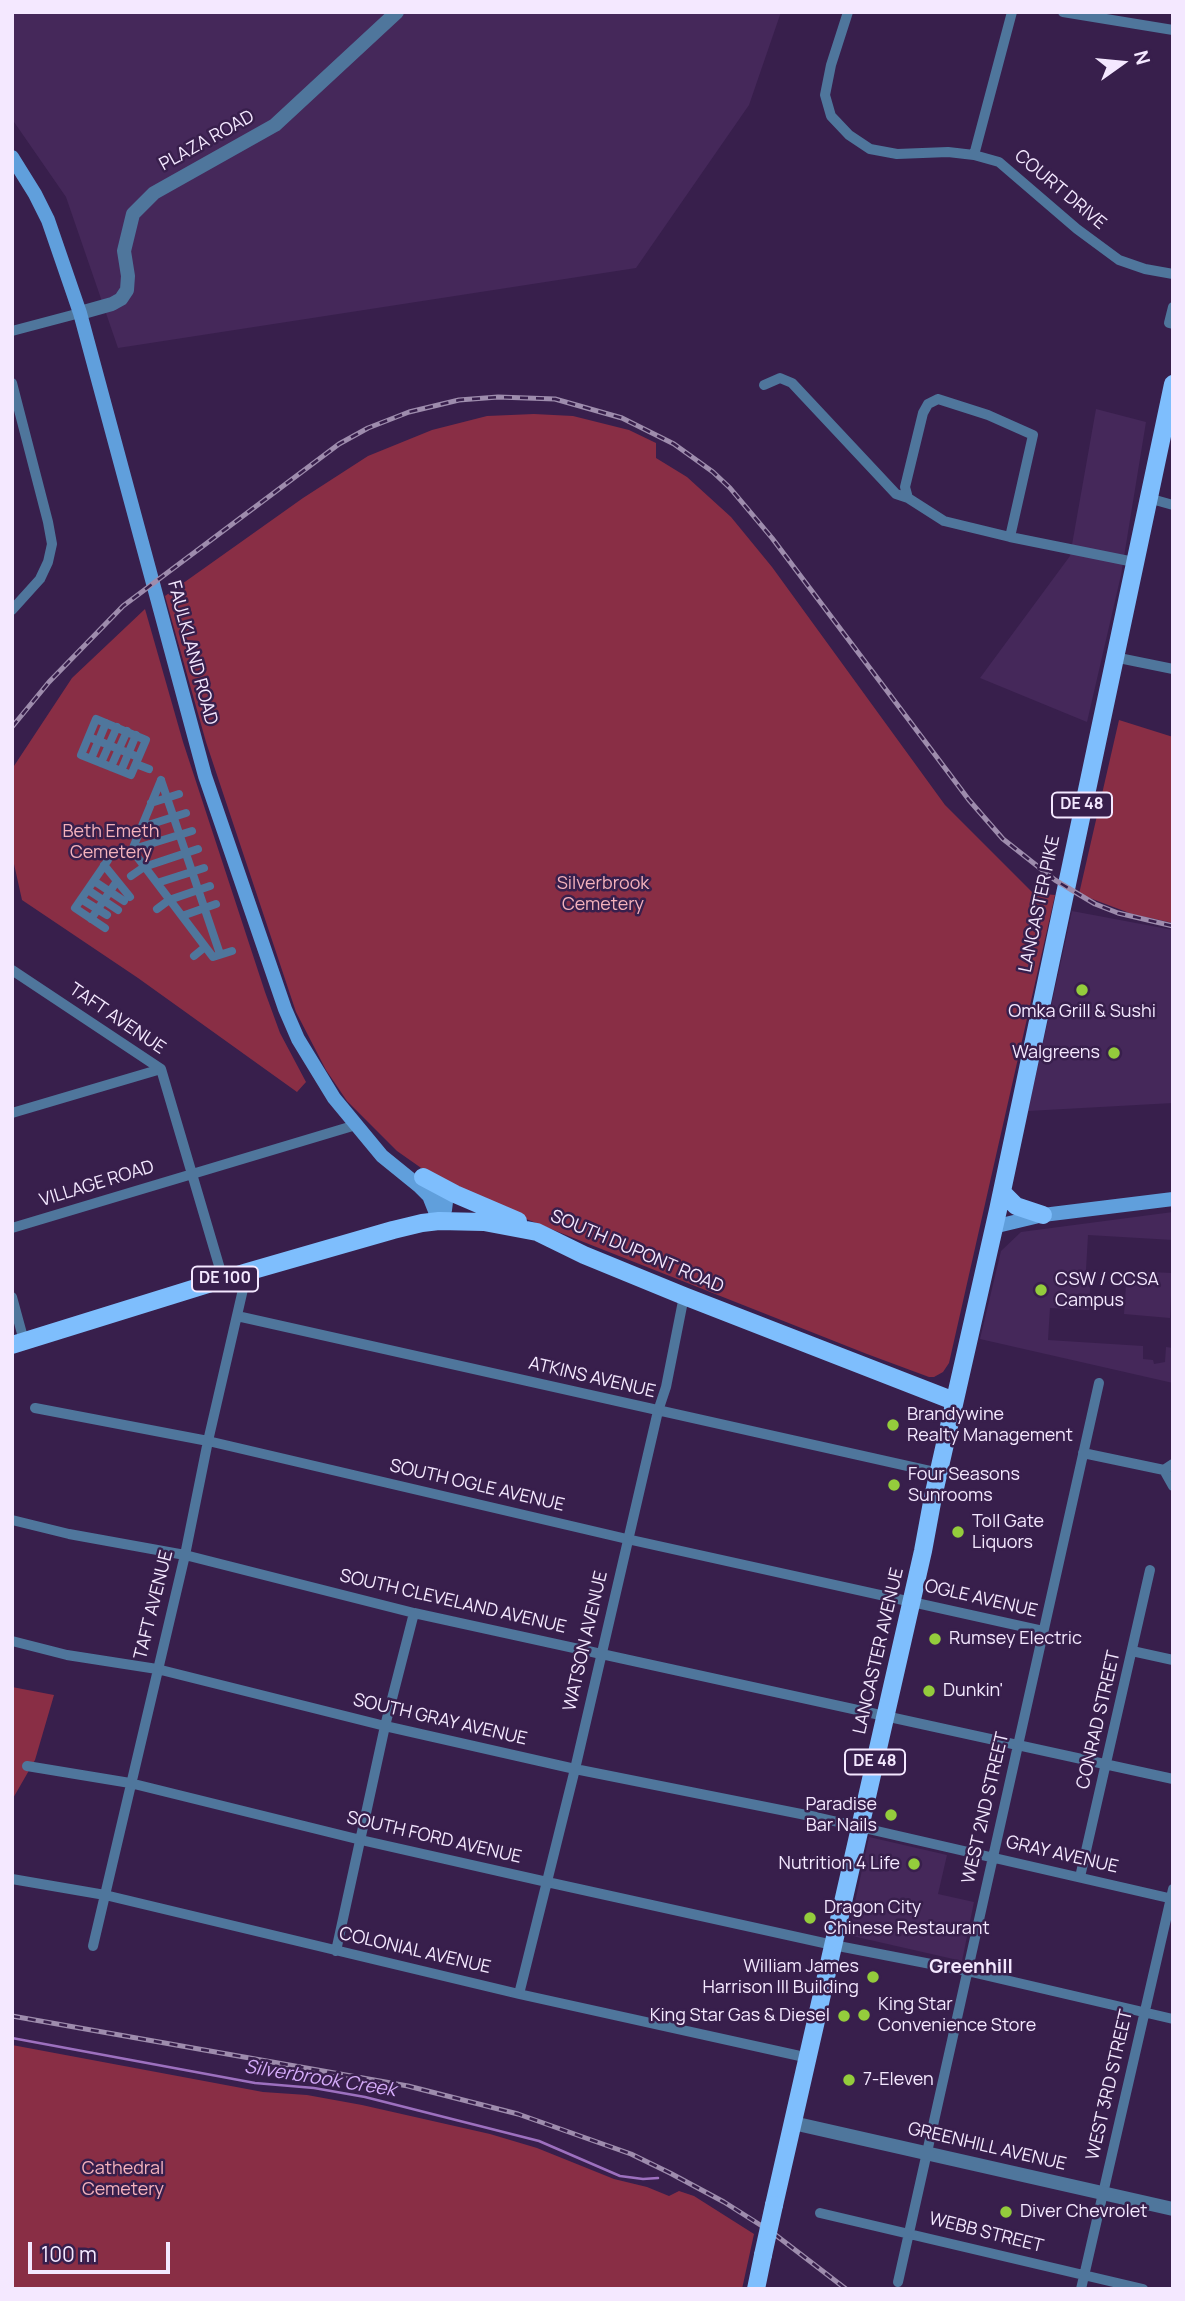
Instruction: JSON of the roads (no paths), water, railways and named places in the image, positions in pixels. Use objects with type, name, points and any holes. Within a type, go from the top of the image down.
[{"type":"main road","name":"FAULKLAND ROAD","points":[[12,157],[48,220],[80,313],[205,776],[261,942],[298,1039],[327,1089],[382,1156],[429,1196],[439,1221]]},
{"type":"main road","name":"LANCASTER PIKE","points":[[993,1227],[1173,384]]},
{"type":"main road","name":"FAULKLAND ROAD","points":[[372,1142],[389,1151],[432,1183],[446,1202],[439,1221]]},
{"type":"main road","points":[[423,1177],[534,1228],[537,1232]]},
{"type":"main road","points":[[1002,1192],[1016,1206],[1043,1215]]},
{"type":"main road","points":[[993,1227],[1043,1215],[1173,1199]]},
{"type":"main road","name":"SOUTH DUPONT ROAD","points":[[18,1343],[223,1279],[393,1230],[439,1221],[484,1222],[537,1232],[584,1255],[684,1296],[954,1401]]},
{"type":"main road","name":"LANCASTER AVENUE","points":[[756,2289],[923,1551],[993,1227]]},
{"type":"street","name":"PLAZA ROAD","points":[[80,313],[112,304],[121,299],[127,290],[124,251],[134,214],[154,193],[275,125],[397,12]]},
{"type":"street","name":"COURT DRIVE","points":[[848,12],[831,65],[825,95],[831,116],[849,135],[870,149],[897,154],[948,152],[999,162],[1077,229],[1119,260],[1145,269],[1173,274]]},
{"type":"street","points":[[974,155],[1012,12]]},
{"type":"street","points":[[1063,12],[1173,30]]},
{"type":"street","points":[[1173,307],[1169,323],[1173,324]]},
{"type":"street","points":[[12,331],[80,313]]},
{"type":"street","points":[[764,385],[780,378],[792,383],[896,494],[908,498],[944,521],[1134,562]]},
{"type":"street","points":[[12,383],[52,544],[40,579],[12,610]]},
{"type":"street","points":[[908,498],[905,487],[923,413],[928,404],[938,399],[988,415],[1033,435],[1010,537]]},
{"type":"street","points":[[1148,498],[1173,505]]},
{"type":"street","points":[[1114,657],[1173,669]]},
{"type":"street","points":[[96,719],[117,727],[146,740],[131,775],[81,755],[96,719]]},
{"type":"street","points":[[91,759],[106,723]]},
{"type":"street","points":[[101,763],[117,727]]},
{"type":"street","points":[[111,767],[127,731]]},
{"type":"street","points":[[121,771],[136,735]]},
{"type":"street","points":[[89,737],[128,753],[149,769]]},
{"type":"street","points":[[128,851],[142,827],[161,780],[220,954]]},
{"type":"street","points":[[151,803],[179,794]]},
{"type":"street","points":[[142,827],[186,813]]},
{"type":"street","points":[[128,851],[192,831]]},
{"type":"street","points":[[131,876],[144,867],[198,849]]},
{"type":"street","points":[[128,851],[157,883],[212,957],[232,951]]},
{"type":"street","points":[[94,881],[127,899],[106,862],[75,908],[105,928]]},
{"type":"street","points":[[157,883],[204,868]]},
{"type":"street","points":[[91,919],[117,881]]},
{"type":"street","points":[[157,909],[169,900],[210,886]]},
{"type":"street","points":[[88,890],[118,910]]},
{"type":"street","points":[[81,899],[107,915]]},
{"type":"street","points":[[182,916],[216,904]]},
{"type":"street","points":[[194,932],[211,927]]},
{"type":"street","points":[[194,956],[205,947]]},
{"type":"street","name":"TAFT AVENUE","points":[[12,970],[161,1069],[223,1279]]},
{"type":"street","points":[[12,1113],[161,1069]]},
{"type":"street","name":"VILLAGE ROAD","points":[[12,1228],[356,1125]]},
{"type":"street","name":"TAFT AVENUE","points":[[93,1946],[156,1669],[185,1555],[247,1272]]},
{"type":"street","name":"WATSON AVENUE","points":[[519,1994],[575,1769],[627,1539],[666,1387],[684,1296]]},
{"type":"street","points":[[12,1297],[18,1343]]},
{"type":"street","name":"ATKINS AVENUE","points":[[237,1316],[939,1473]]},
{"type":"street","name":"WEST 2ND STREET","points":[[898,2282],[1099,1383]]},
{"type":"street","name":"SOUTH OGLE AVENUE","points":[[35,1408],[208,1441],[627,1539],[911,1601]]},
{"type":"street","points":[[1083,1454],[1168,1467],[1173,1486]]},
{"type":"street","name":"SOUTH CLEVELAND AVENUE","points":[[12,1520],[69,1534],[185,1555],[414,1612],[1173,1779]]},
{"type":"street","name":"CONRAD STREET","points":[[1080,1877],[1150,1570]]},
{"type":"street","name":"OGLE AVENUE","points":[[911,1601],[1043,1631]]},
{"type":"street","points":[[336,1951],[385,1726],[414,1612]]},
{"type":"street","name":"SOUTH GRAY AVENUE","points":[[12,1641],[67,1654],[156,1669],[385,1726],[575,1769],[860,1827]]},
{"type":"street","points":[[1132,1651],[1173,1660]]},
{"type":"street","name":"SOUTH FORD AVENUE","points":[[27,1766],[130,1783],[361,1840],[833,1945],[967,1971],[1173,2019]]},
{"type":"street","name":"GRAY AVENUE","points":[[860,1827],[1172,1896]]},
{"type":"street","name":"COLONIAL AVENUE","points":[[12,1879],[105,1895],[519,1994],[809,2058]]},
{"type":"street","name":"WEST 3RD STREET","points":[[1081,2289],[1172,1896]]},
{"type":"street","name":"GREENHILL AVENUE","points":[[793,2123],[1173,2209]]},
{"type":"street","name":"WEBB STREET","points":[[820,2213],[1143,2289]]},
{"type":"waterway","name":"Silverbrook Creek","points":[[12,2038],[255,2083],[314,2088],[365,2097],[539,2141],[620,2176],[658,2178]]},
{"type":"railway","points":[[12,727],[49,682],[123,606],[339,444],[368,428],[409,412],[459,400],[498,397],[555,399],[622,418],[674,444],[713,472],[772,538],[969,800],[1003,839],[1055,880],[1095,904],[1118,913],[1173,926]]},
{"type":"railway","points":[[12,2016],[408,2086],[518,2114],[631,2154],[670,2173],[724,2202],[773,2233],[846,2289]]},
{"type":"place","name":"Omka Grill & Sushi","points":[[1082,990]]},
{"type":"place","name":"Walgreens","points":[[1114,1053]]},
{"type":"place","name":"CSW / CCSA Campus","points":[[1041,1290]]},
{"type":"place","name":"Brandywine Realty Management","points":[[893,1425]]},
{"type":"place","name":"Four Seasons Sunrooms","points":[[894,1485]]},
{"type":"place","name":"Toll Gate Liquors","points":[[958,1532]]},
{"type":"place","name":"Rumsey Electric","points":[[935,1639]]},
{"type":"place","name":"Dunkin'","points":[[929,1691]]},
{"type":"place","name":"Paradise Bar Nails","points":[[891,1815]]},
{"type":"place","name":"Nutrition 4 Life","points":[[914,1864]]},
{"type":"place","name":"Dragon City Chinese Restaurant","points":[[810,1918]]},
{"type":"place","name":"William James Harrison III Building","points":[[873,1977]]},
{"type":"place","name":"King Star Convenience Store","points":[[864,2015]]},
{"type":"place","name":"King Star Gas & Diesel","points":[[844,2016]]},
{"type":"place","name":"7-Eleven","points":[[849,2080]]},
{"type":"place","name":"Diver Chevrolet","points":[[1006,2212]]},
{"type":"district","name":"Greenhill","points":[[971,1968]]},
{"type":"park label","name":"Beth Emeth Cemetery","points":[[111,842]]},
{"type":"park label","name":"Silverbrook Cemetery","points":[[603,894]]},
{"type":"park label","name":"Cathedral Cemetery","points":[[123,2179]]}]
